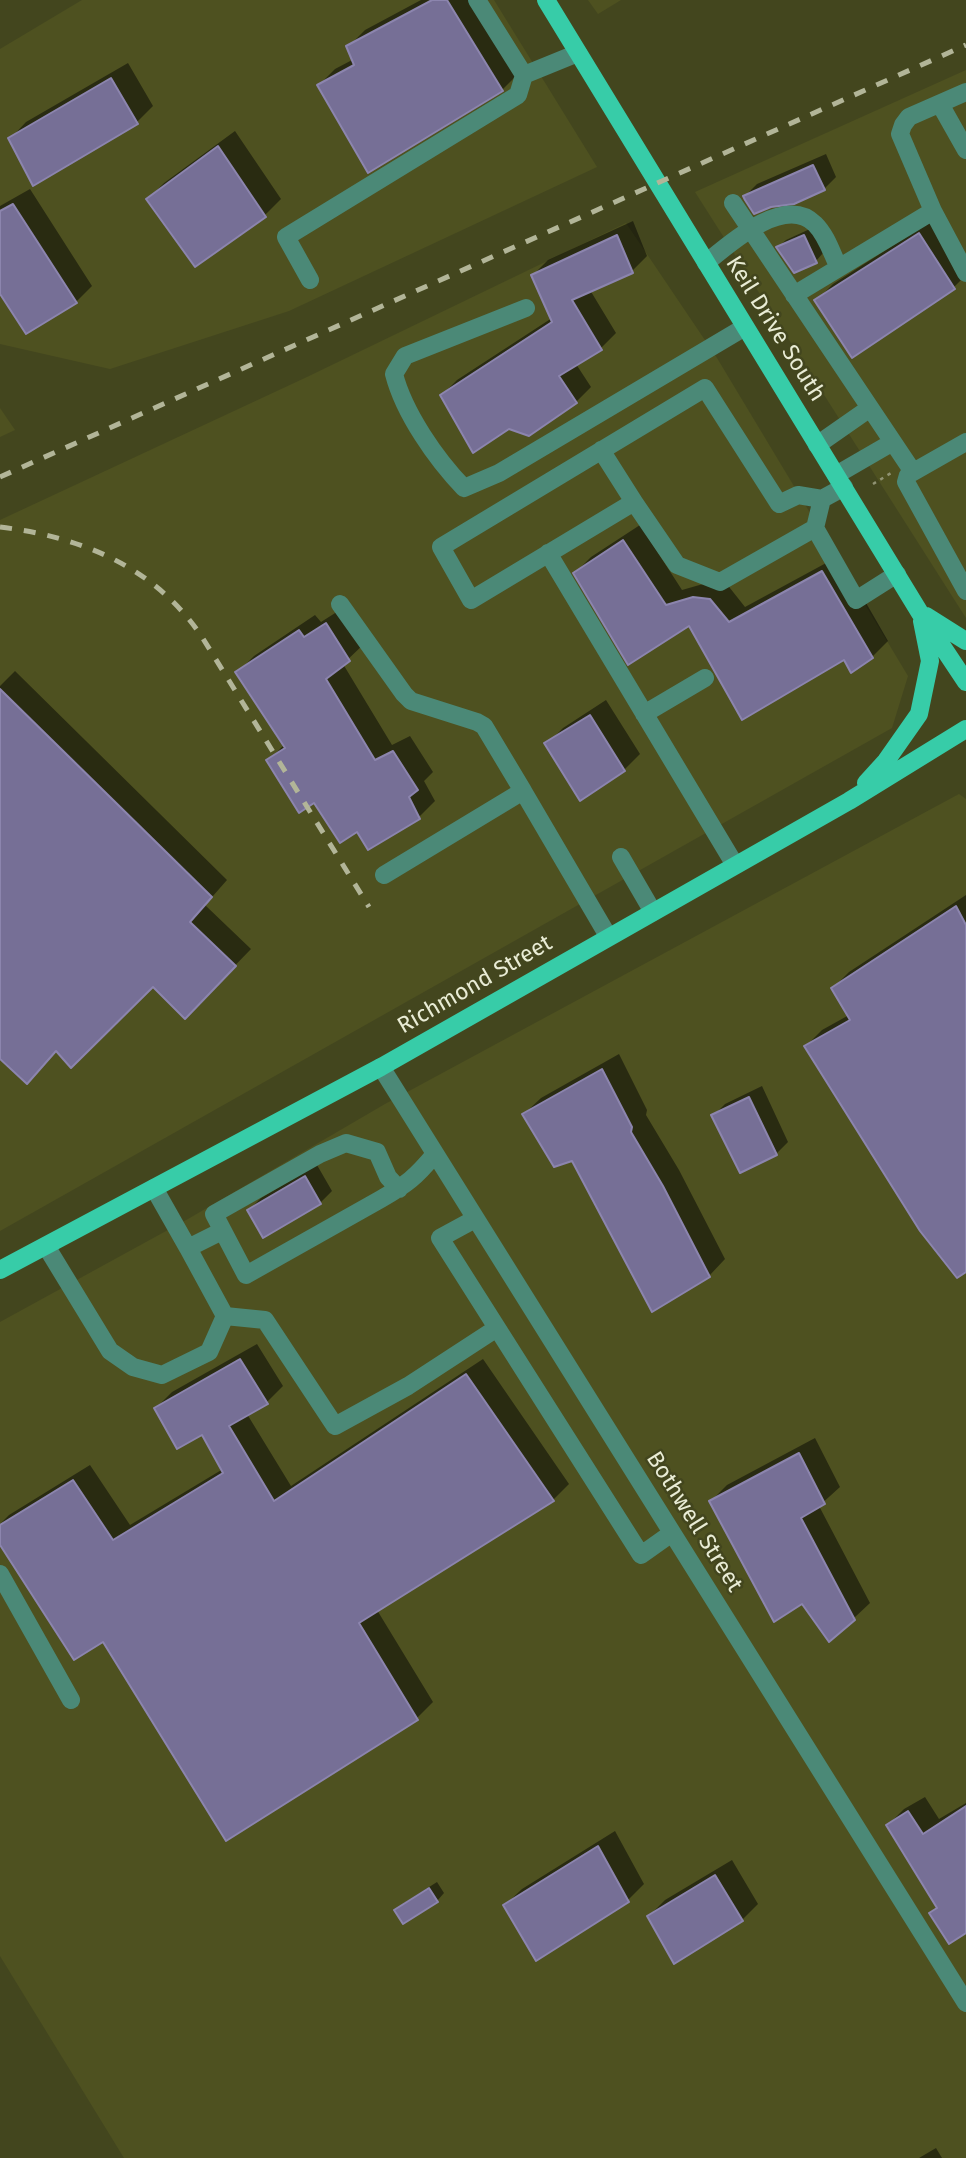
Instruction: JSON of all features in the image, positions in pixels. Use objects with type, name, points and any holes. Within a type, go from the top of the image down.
[{"type":"main road","name":"Keil Drive South","points":[[546,0],[920,613],[966,682]]},
{"type":"main road","points":[[920,613],[966,641]]},
{"type":"main road","points":[[849,801],[886,761],[919,714],[930,661],[920,613]]},
{"type":"main road","name":"Richmond Street","points":[[0,1270],[381,1068],[608,936],[849,801],[966,729]]},
{"type":"street","points":[[310,280],[286,237],[518,95],[524,75],[477,0]]},
{"type":"street","points":[[524,75],[578,53]]},
{"type":"street","points":[[966,92],[909,117],[900,134],[933,211],[966,273]]},
{"type":"street","points":[[940,104],[966,150]]},
{"type":"street","points":[[733,203],[913,472]]},
{"type":"street","points":[[794,295],[933,211]]},
{"type":"street","points":[[706,263],[750,229],[788,213],[807,217],[822,232],[839,268]]},
{"type":"street","points":[[526,308],[405,356],[394,374],[399,395],[445,468],[464,488],[499,473],[745,327]]},
{"type":"street","points":[[634,502],[471,600],[440,547],[705,388],[779,504],[798,495],[822,499]]},
{"type":"street","points":[[817,444],[870,408]]},
{"type":"street","points":[[893,442],[840,481],[822,499],[815,528],[856,600],[897,574]]},
{"type":"street","points":[[966,442],[908,475],[906,482],[966,591]]},
{"type":"street","points":[[601,450],[677,565],[720,582],[815,528]]},
{"type":"street","points":[[548,553],[735,865]]},
{"type":"street","points":[[340,604],[411,701],[484,726],[608,936]]},
{"type":"street","points":[[644,714],[705,678]]},
{"type":"street","points":[[384,875],[523,791]]},
{"type":"street","points":[[621,856],[653,912]]},
{"type":"street","name":"Bothwell Street","points":[[381,1068],[966,2003]]},
{"type":"street","points":[[399,1189],[388,1177],[377,1152],[346,1143],[320,1154],[214,1214],[246,1275],[399,1189],[414,1180],[435,1154]]},
{"type":"street","points":[[154,1188],[225,1316]]},
{"type":"street","points":[[475,1219],[440,1238],[641,1555],[672,1533]]},
{"type":"street","points":[[188,1248],[222,1230]]},
{"type":"street","points":[[46,1246],[110,1351],[133,1367],[162,1375],[209,1352],[225,1316]]},
{"type":"street","points":[[225,1316],[265,1320],[335,1426],[408,1386],[497,1328]]},
{"type":"street","points":[[0,1574],[71,1700]]},
{"type":"shaded area","points":[[82,0],[494,0],[597,167],[289,311],[110,369],[0,344],[0,49]]},
{"type":"shaded area","points":[[588,0],[621,0],[598,14]]},
{"type":"shaded area","points":[[966,70],[966,618],[695,192]]},
{"type":"shaded area","points":[[626,223],[717,358],[908,676],[892,728],[0,1231],[0,520],[307,377]]},
{"type":"shaded area","points":[[0,408],[15,430],[0,437]]},
{"type":"shaded area","points":[[959,794],[966,799],[966,2158],[124,2158],[0,1956],[0,1322],[188,1219],[385,1104]]},
{"type":"building","points":[[432,0],[447,0],[503,91],[368,173],[317,85],[354,65],[346,46]]},
{"type":"building","points":[[111,78],[138,124],[33,186],[8,138]]},
{"type":"building","points":[[218,146],[266,217],[195,267],[146,199]]},
{"type":"building","points":[[813,165],[825,190],[794,204],[771,207],[754,214],[743,196]]},
{"type":"building","points":[[13,204],[77,303],[26,334],[0,294],[0,211]]},
{"type":"building","points":[[919,233],[955,289],[852,358],[814,300]]},
{"type":"building","points":[[617,235],[633,273],[572,300],[602,350],[559,376],[577,403],[529,436],[509,429],[473,453],[440,395],[552,322],[531,275]]},
{"type":"building","points":[[804,235],[817,263],[794,273],[776,247]]},
{"type":"building","points":[[623,540],[666,605],[693,597],[710,599],[729,622],[822,571],[873,658],[851,673],[844,660],[742,720],[689,626],[628,665],[573,573]]},
{"type":"building","points":[[326,623],[350,661],[326,679],[375,760],[393,751],[418,790],[409,797],[420,819],[368,850],[357,832],[340,843],[314,803],[299,813],[266,760],[285,748],[235,672],[299,630],[304,637]]},
{"type":"building","points":[[0,689],[212,897],[190,922],[236,966],[185,1019],[153,987],[71,1068],[56,1051],[27,1084],[0,1059]]},
{"type":"building","points":[[590,715],[625,771],[580,801],[544,743]]},
{"type":"building","points":[[956,906],[966,925],[966,1272],[957,1278],[920,1231],[804,1046],[850,1020],[831,988]]},
{"type":"building","points":[[602,1069],[632,1127],[631,1132],[663,1186],[710,1277],[652,1312],[572,1161],[554,1167],[522,1114]]},
{"type":"building","points":[[749,1097],[777,1155],[740,1173],[711,1115]]},
{"type":"building","points":[[305,1176],[321,1204],[263,1238],[247,1210]]},
{"type":"building","points":[[240,1359],[268,1404],[229,1426],[274,1501],[466,1374],[554,1501],[359,1623],[418,1720],[226,1841],[103,1642],[74,1660],[0,1545],[0,1525],[73,1480],[113,1540],[223,1473],[202,1435],[177,1449],[154,1408]]},
{"type":"building","points":[[799,1453],[825,1504],[801,1518],[855,1620],[829,1642],[802,1604],[774,1622],[709,1501]]},
{"type":"building","points":[[966,1806],[966,1933],[949,1944],[929,1913],[937,1908],[886,1825],[908,1811],[923,1834]]},
{"type":"building","points":[[598,1846],[629,1902],[536,1961],[503,1905]]},
{"type":"building","points":[[715,1875],[743,1921],[674,1964],[647,1916]]},
{"type":"building","points":[[429,1888],[438,1902],[403,1924],[394,1910]]},
{"type":"railway","points":[[0,477],[966,45]]},
{"type":"railway","points":[[0,527],[60,539],[114,559],[139,574],[183,613],[202,637],[369,907]]}]
